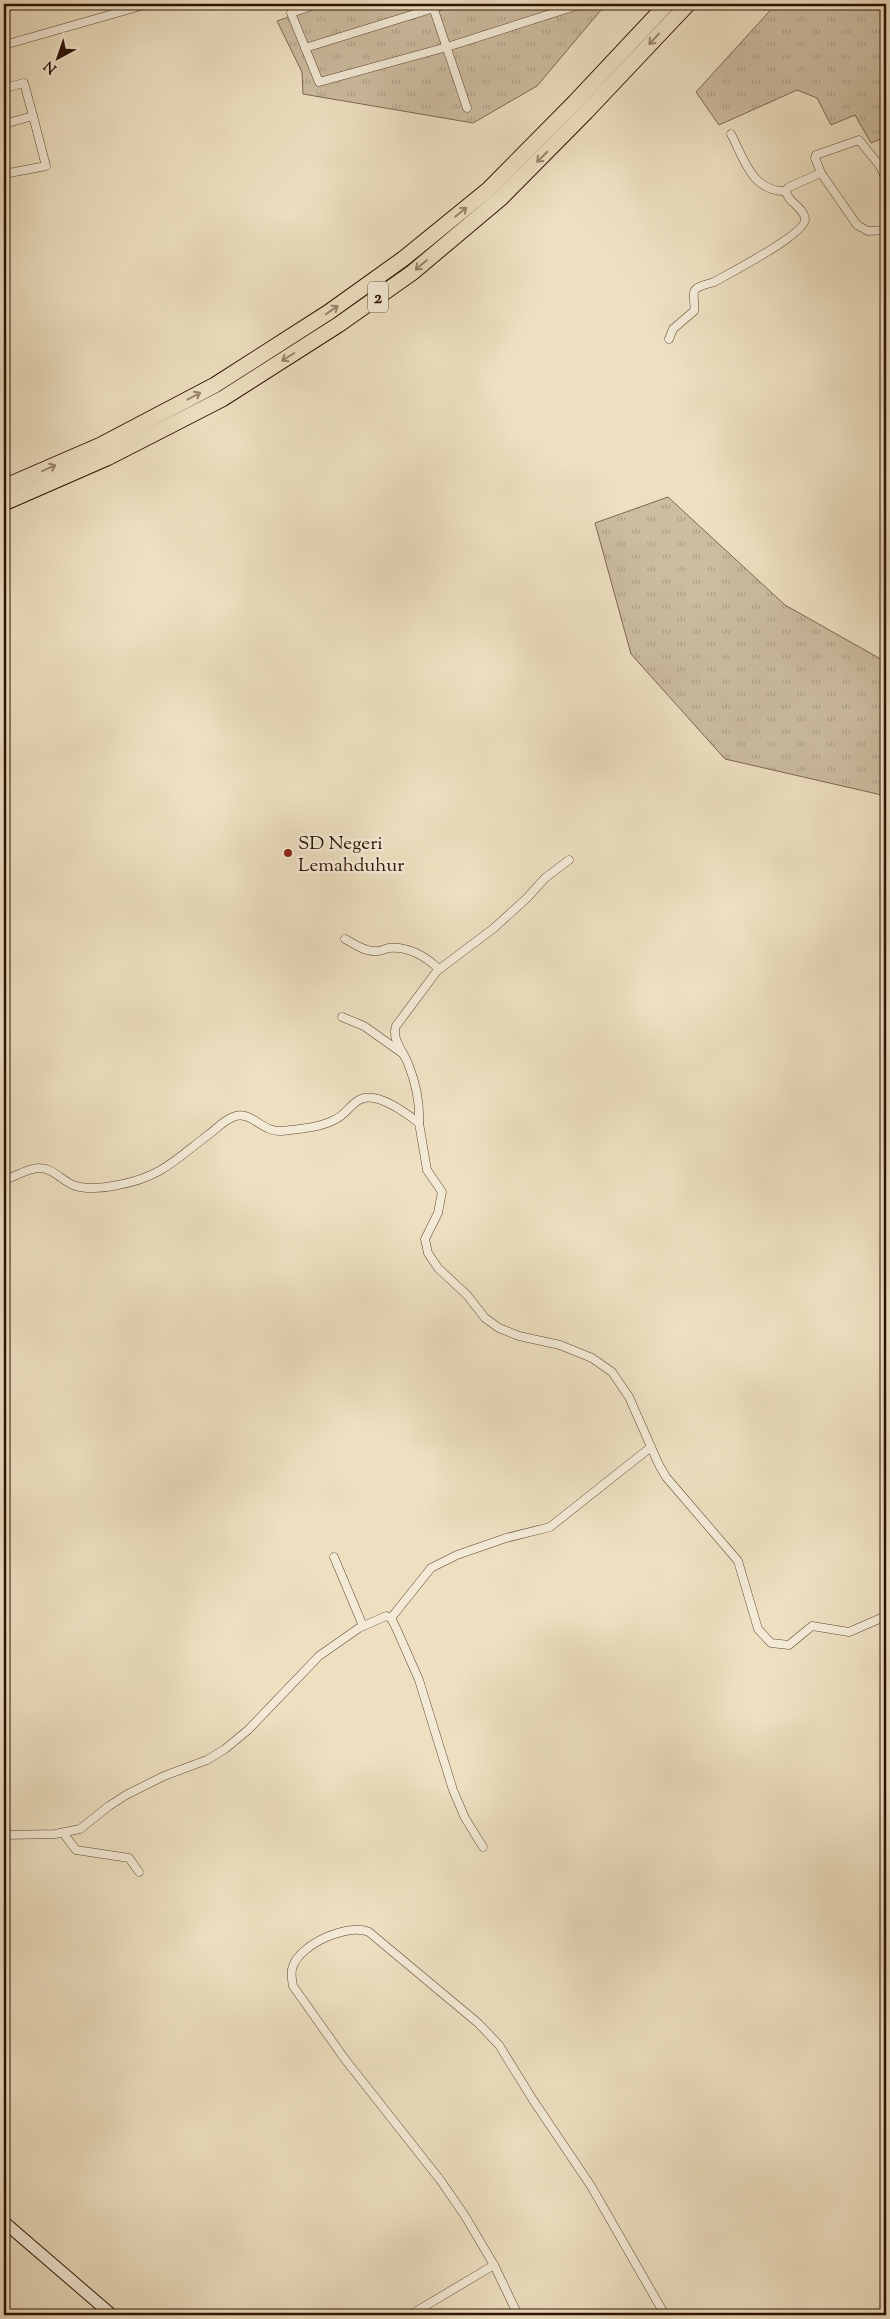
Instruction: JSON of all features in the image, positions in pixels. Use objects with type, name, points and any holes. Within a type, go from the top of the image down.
[{"type":"highway","name":"2","points":[[4,487],[102,445],[214,385],[329,312],[403,259],[490,189],[667,4]]},
{"type":"highway","name":"2","points":[[4,503],[107,458],[222,399],[338,325],[413,272],[501,198],[586,112],[688,4]]},
{"type":"street","points":[[4,44],[148,4]]},
{"type":"street","points":[[316,4],[290,13],[319,82],[447,48],[582,4]]},
{"type":"street","points":[[305,48],[433,6],[448,4]]},
{"type":"street","points":[[433,6],[467,108]]},
{"type":"street","points":[[4,88],[24,82],[46,166],[4,174]]},
{"type":"street","points":[[4,124],[33,116]]},
{"type":"street","points":[[732,134],[756,181],[769,188],[786,191]]},
{"type":"street","points":[[886,179],[876,160],[858,140],[838,149],[816,155],[815,158],[821,173],[857,225],[868,231],[886,230]]},
{"type":"street","points":[[786,191],[789,187],[821,173]]},
{"type":"street","points":[[669,339],[673,329],[694,311],[694,292],[696,288],[712,283],[778,244],[802,227],[805,220],[804,216],[788,197],[786,191]]},
{"type":"street","points":[[569,860],[545,878],[527,898],[494,928],[439,968],[396,1026],[395,1036],[405,1056],[419,1098],[419,1123],[428,1170],[442,1192],[438,1213],[425,1239],[428,1253],[434,1264],[467,1295],[485,1318],[499,1328],[518,1336],[560,1345],[578,1352],[592,1358],[612,1372],[629,1397],[651,1447],[670,1482],[738,1561],[754,1623],[767,1641],[780,1645],[789,1645],[812,1626],[849,1632],[886,1616]]},
{"type":"street","points":[[345,939],[367,950],[376,952],[392,948],[410,950],[423,956],[439,968]]},
{"type":"street","points":[[342,1017],[364,1026],[405,1056]]},
{"type":"street","points":[[4,1180],[39,1168],[50,1170],[69,1183],[81,1187],[115,1186],[133,1182],[169,1166],[226,1120],[236,1116],[248,1117],[262,1127],[273,1131],[295,1130],[336,1119],[353,1104],[366,1097],[393,1105],[419,1123]]},
{"type":"street","points":[[391,1618],[431,1568],[457,1555],[506,1538],[550,1527],[651,1447]]},
{"type":"street","points":[[334,1558],[363,1626]]},
{"type":"street","points":[[4,1835],[64,1834],[80,1829],[108,1806],[126,1795],[164,1776],[217,1755],[248,1730],[314,1660],[363,1626],[385,1616],[391,1618],[426,1697],[453,1790],[466,1818],[483,1847]]},
{"type":"street","points":[[64,1834],[76,1850],[129,1858],[139,1872]]},
{"type":"street","points":[[518,2315],[494,2265],[441,2182],[344,2058],[294,1986],[291,1977],[294,1964],[304,1952],[333,1934],[352,1929],[369,1932],[478,2023],[500,2045],[533,2100],[591,2186],[665,2315]]},
{"type":"street","points":[[4,2222],[112,2315]]},
{"type":"street","points":[[410,2315],[494,2265]]},
{"type":"green space","points":[[327,4],[606,4],[537,86],[473,123],[303,94],[302,72],[277,21]]},
{"type":"green space","points":[[776,4],[886,4],[886,137],[871,143],[855,115],[831,125],[817,98],[797,90],[719,125],[696,92]]},
{"type":"green space","points":[[668,497],[785,605],[886,662],[886,796],[725,759],[631,654],[595,523]]},
{"type":"place","name":"SD Negeri Lemahduhur","points":[[288,853]]}]
